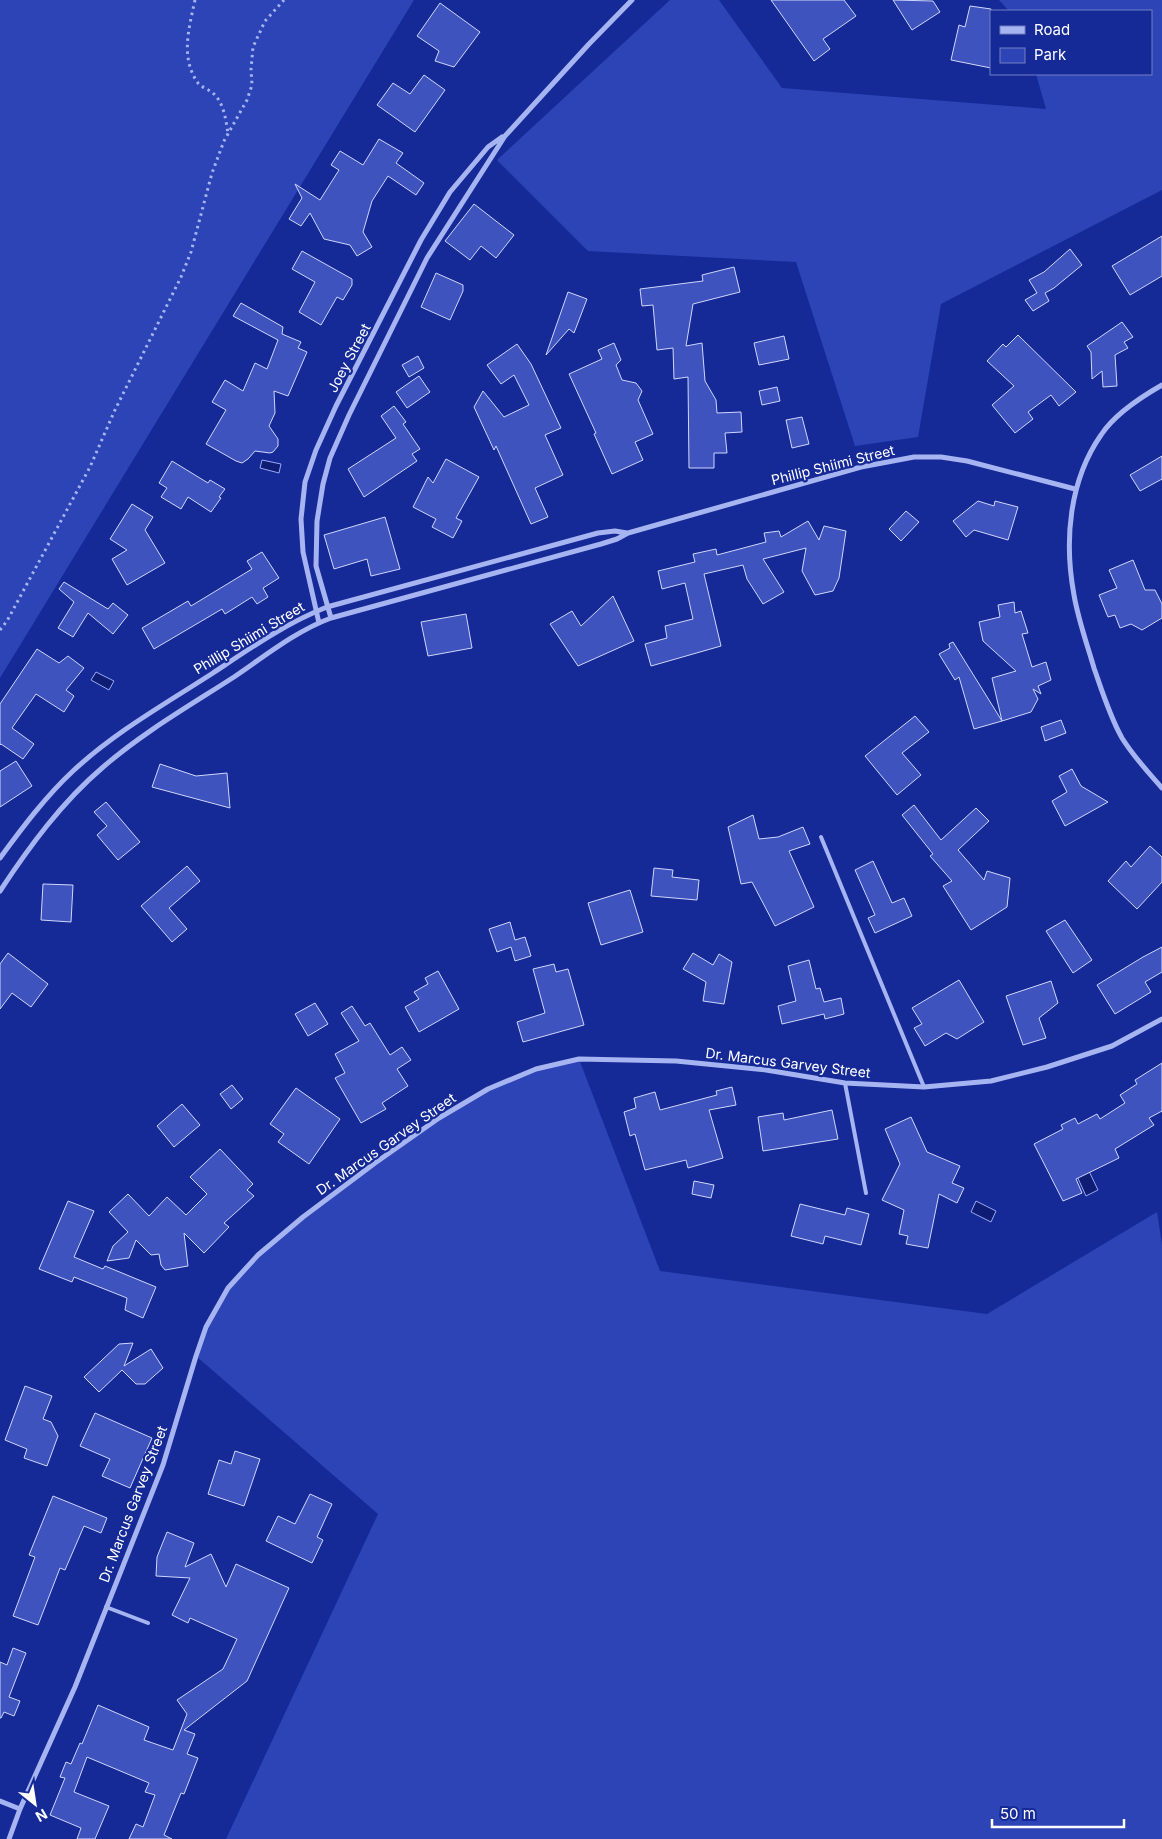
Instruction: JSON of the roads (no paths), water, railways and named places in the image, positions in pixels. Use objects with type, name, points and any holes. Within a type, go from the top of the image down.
[{"type":"street","name":"Joey Street","points":[[331,618],[316,566],[317,521],[323,484],[330,458],[349,416],[427,258],[505,136],[632,0]]},
{"type":"street","name":"Joey Street","points":[[319,623],[303,552],[300,519],[305,482],[316,450],[336,406],[421,240],[450,192],[488,147],[505,136]]},
{"type":"street","points":[[1162,385],[1123,412],[1101,434],[1075,489],[1069,532],[1074,596],[1086,642],[1104,696],[1122,737],[1142,766],[1162,788]]},
{"type":"street","name":"Phillip Shiimi Street","points":[[0,890],[65,805],[102,767],[147,734],[319,623],[331,618],[601,544],[628,533],[861,467],[914,457],[941,457],[966,461],[1075,489]]},
{"type":"street","name":"Phillip Shiimi Street","points":[[0,858],[58,786],[122,731],[268,637],[316,611],[598,533],[615,531],[628,533]]},
{"type":"street","name":"Dr. Marcus Garvey Street","points":[[9,1839],[20,1809],[75,1687],[163,1465],[206,1327],[228,1288],[258,1255],[295,1223],[375,1162],[439,1118],[488,1089],[536,1070],[579,1059],[676,1061],[766,1070],[845,1083],[924,1087],[991,1080],[1047,1067],[1112,1046],[1162,1019]]},
{"type":"street","points":[[0,1801],[20,1809]]},
{"type":"lane","points":[[821,837],[924,1087]]},
{"type":"lane","points":[[845,1083],[866,1193]]},
{"type":"lane","points":[[106,1607],[148,1623]]}]
